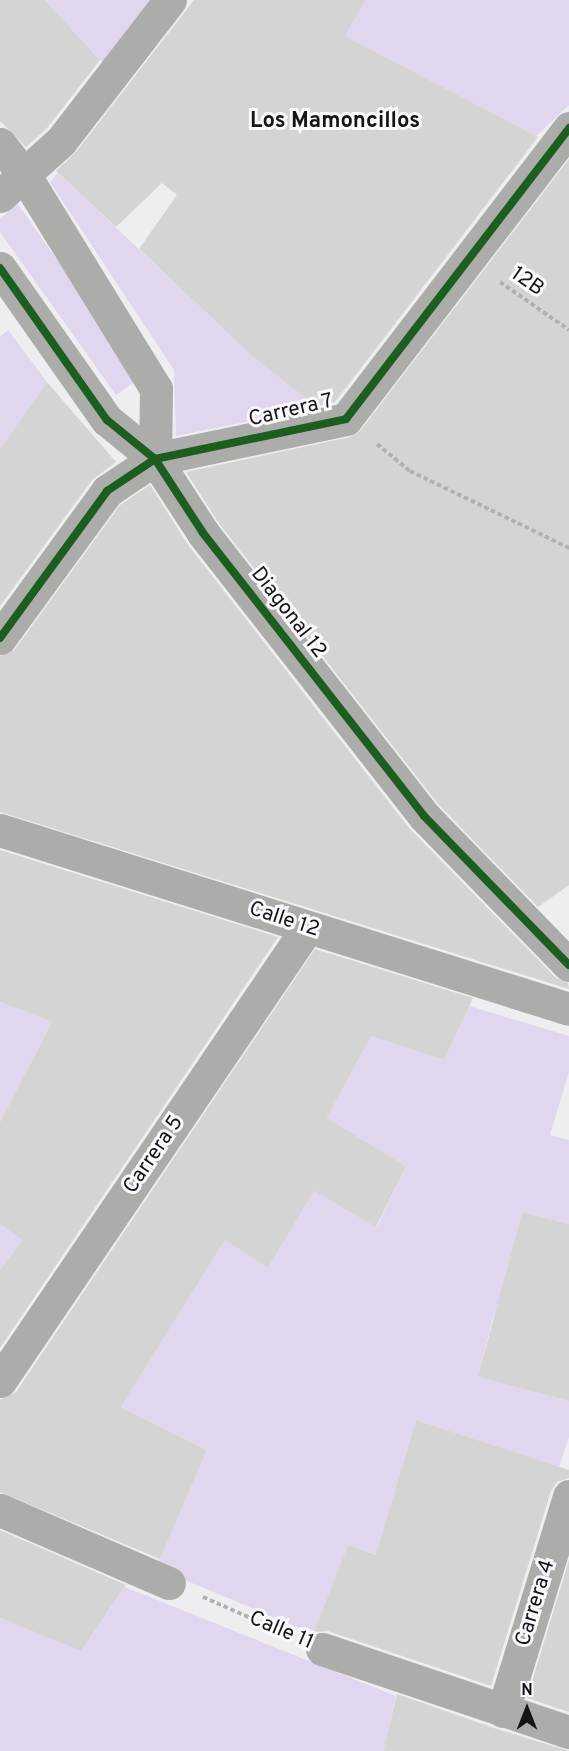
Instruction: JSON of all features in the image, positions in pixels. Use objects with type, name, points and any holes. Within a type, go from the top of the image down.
[{"type":"street","points":[[0,196],[25,176],[61,141],[170,0]]},
{"type":"street","name":"Carrera 7","points":[[0,638],[107,491],[155,459],[346,419],[569,128]]},
{"type":"street","points":[[0,144],[25,176],[156,389],[155,459]]},
{"type":"street","name":"Diagonal 12","points":[[0,268],[106,420],[155,459],[203,533],[424,816],[569,965]]},
{"type":"street","name":"Calle 12","points":[[0,830],[569,1009]]},
{"type":"street","name":"Carrera 5","points":[[0,1382],[307,928]]},
{"type":"street","name":"Carrera 4","points":[[502,1710],[569,1496]]},
{"type":"street","points":[[0,1510],[169,1583]]},
{"type":"street","name":"Calle 11","points":[[322,1649],[569,1731]]},
{"type":"path","points":[[346,419],[410,471],[569,548]]},
{"type":"shaded area","points":[[45,0],[152,0],[104,64]]},
{"type":"shaded area","points":[[366,0],[569,0],[569,105],[536,136],[345,36]]},
{"type":"shaded area","points":[[58,173],[253,357],[318,407],[176,436],[174,370],[50,182]]},
{"type":"shaded area","points":[[17,203],[140,378],[116,395],[0,232],[0,219]]},
{"type":"shaded area","points":[[8,330],[47,382],[0,449],[0,337]]},
{"type":"shaded area","points":[[0,1002],[52,1022],[0,1122]]},
{"type":"shaded area","points":[[469,1006],[569,1036],[569,1072],[550,1135],[569,1140],[569,1224],[522,1212],[505,1276],[569,1333],[494,1314],[478,1377],[569,1401],[569,1437],[559,1467],[416,1420],[391,1505],[474,1535],[456,1583],[348,1545],[314,1634],[156,1568],[207,1450],[121,1407],[225,1240],[268,1268],[314,1191],[377,1227],[406,1166],[327,1118],[371,1036],[444,1060]]},
{"type":"shaded area","points":[[0,1224],[22,1240],[0,1270]]},
{"type":"shaded area","points":[[125,1587],[396,1696],[383,1751],[0,1751],[0,1618],[81,1651]]},
{"type":"building","points":[[0,0],[45,0],[100,60],[47,128],[26,147],[0,121]]},
{"type":"building","points":[[194,0],[366,0],[345,36],[538,137],[335,402],[316,406],[253,357],[139,249],[177,195],[162,183],[116,227],[56,171],[76,152]]},
{"type":"building","points":[[569,159],[569,885],[538,907],[438,804],[218,522],[186,472],[350,437],[360,431]]},
{"type":"building","points":[[47,382],[116,462],[92,480],[0,606],[0,449]]},
{"type":"building","points":[[150,485],[188,545],[409,828],[556,978],[568,983],[569,989],[0,812],[0,656],[15,649],[120,505]]},
{"type":"building","points":[[0,850],[278,937],[0,1348],[0,1270],[22,1240],[0,1224],[0,1122],[52,1022],[0,1002]]},
{"type":"building","points":[[315,949],[473,998],[444,1060],[371,1036],[327,1118],[406,1166],[376,1227],[314,1191],[268,1268],[225,1240],[121,1407],[207,1450],[160,1559],[0,1492],[0,1400],[16,1392]]},
{"type":"building","points":[[522,1212],[569,1224],[569,1401],[478,1377]]},
{"type":"building","points":[[416,1420],[569,1470],[569,1478],[557,1482],[551,1491],[491,1686],[328,1631],[314,1632],[348,1545],[376,1555]]},
{"type":"building","points":[[0,1530],[126,1585],[81,1651],[0,1618]]},
{"type":"building","points":[[569,1560],[569,1712],[527,1698]]},
{"type":"building","points":[[397,1694],[497,1729],[569,1751],[383,1751]]},
{"type":"cycle path","points":[[0,638],[107,491],[155,459],[346,419],[569,128]]},
{"type":"cycle path","points":[[0,268],[107,420],[155,459],[203,533],[424,816],[569,965]]},
{"type":"district","name":"Los Mamoncillos","points":[[335,122]]}]
